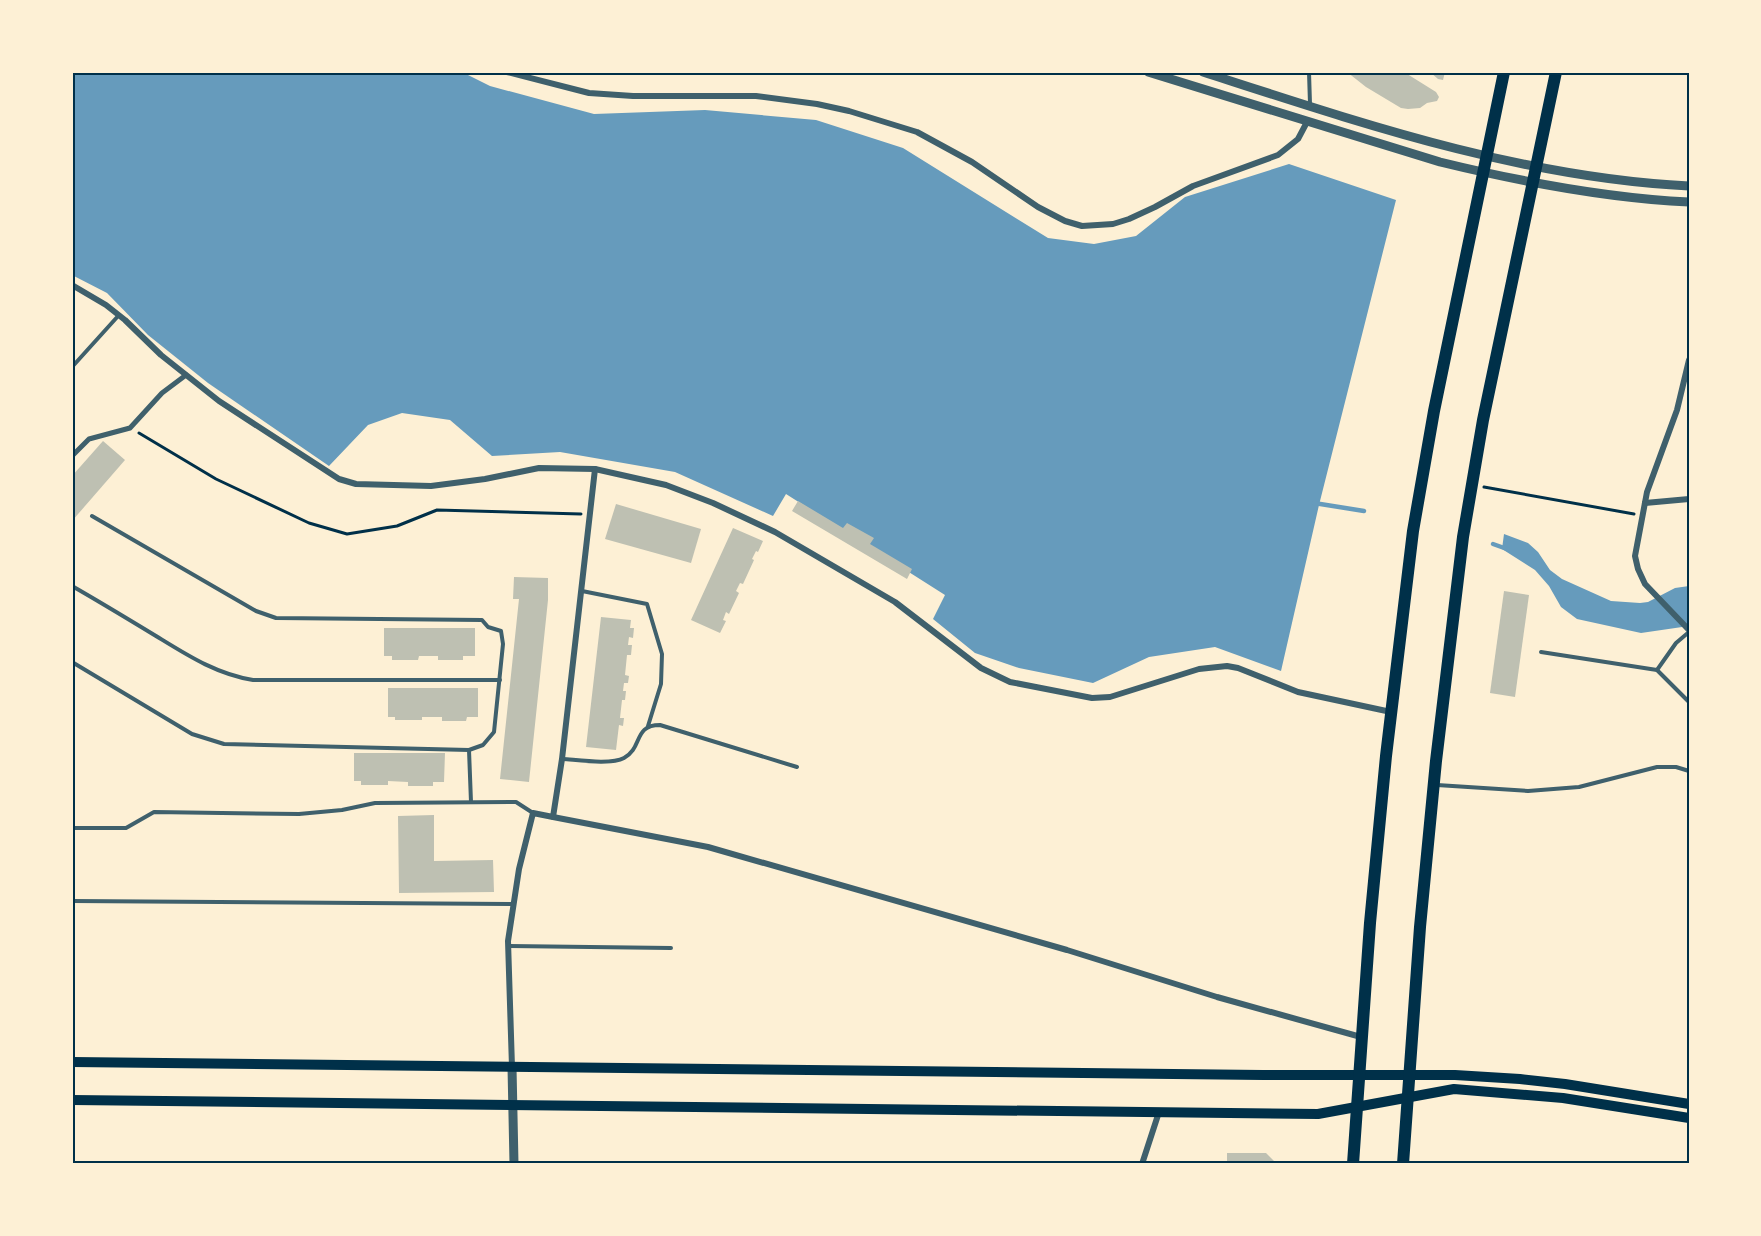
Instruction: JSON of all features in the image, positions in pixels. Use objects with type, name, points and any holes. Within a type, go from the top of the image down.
[{"type":"main road","points":[[1353,1164],[1370,923],[1415,520],[1434,411],[1504,72]]},
{"type":"main road","points":[[1403,1164],[1408,1075],[1434,785],[1463,537],[1483,420],[1556,72]]},
{"type":"main road","points":[[72,1062],[1455,1075],[1565,1084],[1689,1104]]},
{"type":"main road","points":[[72,1100],[1318,1114],[1454,1089],[1563,1098],[1689,1118]]},
{"type":"street","points":[[507,72],[589,93],[633,96],[756,96],[806,102],[849,111],[917,132],[972,162],[1038,207],[1065,221],[1082,226],[1113,224],[1129,219],[1149,211],[1192,186],[1278,155],[1298,139],[1307,122]]},
{"type":"street","points":[[1148,72],[1307,122],[1483,173],[1619,196],[1689,202]]},
{"type":"street","points":[[1203,72],[1445,146],[1486,156],[1535,167],[1689,186]]},
{"type":"street","points":[[72,285],[118,315],[161,356],[219,401],[339,479],[356,484],[431,486],[485,480],[538,468],[595,469],[666,485],[713,503],[775,532],[895,602],[981,668],[1010,682],[1092,698],[1110,697],[1199,669],[1227,666],[1238,668],[1298,692],[1392,712]]},
{"type":"street","points":[[1688,365],[1677,410],[1654,469],[1645,503],[1636,548],[1636,564],[1652,593],[1689,631]]},
{"type":"street","points":[[72,456],[89,439],[130,428],[162,393],[186,375]]},
{"type":"street","points":[[554,817],[595,469]]},
{"type":"street","points":[[1645,503],[1689,499]]},
{"type":"street","points":[[514,1164],[508,946],[519,869],[533,813],[719,850],[1068,950],[1217,997],[1361,1037]]},
{"type":"street","points":[[1142,1164],[1159,1112]]},
{"type":"lane","points":[[1309,72],[1310,105]]},
{"type":"lane","points":[[72,367],[118,315]]},
{"type":"lane","points":[[72,663],[192,734],[224,744],[469,750],[483,745],[494,732],[503,644],[501,631],[488,627],[482,620],[288,619],[265,615],[92,516]]},
{"type":"lane","points":[[72,586],[198,661],[238,678],[253,680],[500,680]]},
{"type":"lane","points":[[582,591],[647,604],[662,654],[660,684],[648,727]]},
{"type":"lane","points":[[1657,670],[1671,650],[1689,631]]},
{"type":"lane","points":[[1540,652],[1657,670],[1689,702]]},
{"type":"lane","points":[[562,759],[613,761],[624,759],[633,752],[640,734],[648,727],[660,725],[797,767]]},
{"type":"lane","points":[[469,750],[471,802]]},
{"type":"lane","points":[[1434,785],[1528,791],[1579,787],[1657,767],[1676,767],[1689,771]]},
{"type":"lane","points":[[72,828],[126,828],[154,812],[299,814],[342,810],[375,803],[516,802],[533,813]]},
{"type":"lane","points":[[72,901],[513,903]]},
{"type":"lane","points":[[508,946],[670,948]]},
{"type":"path","points":[[130,428],[216,479],[309,523],[347,534],[397,526],[437,510],[590,514]]},
{"type":"path","points":[[1472,485],[1642,515]]},
{"type":"water","points":[[72,72],[462,72],[490,86],[594,114],[705,110],[816,120],[903,148],[1048,238],[1094,244],[1136,236],[1185,197],[1289,164],[1396,200],[1319,505],[1281,671],[1215,647],[1149,657],[1093,683],[1019,668],[975,653],[933,619],[945,595],[786,494],[773,516],[675,472],[560,452],[492,456],[450,420],[402,413],[368,425],[329,466],[208,383],[148,335],[107,293],[72,275]]},
{"type":"water","points":[[1504,534],[1528,543],[1538,552],[1550,570],[1562,579],[1611,601],[1648,602],[1675,588],[1689,586],[1689,626],[1641,633],[1577,619],[1561,607],[1549,586],[1535,570],[1502,549]]},
{"type":"building","points":[[1347,72],[1404,72],[1436,92],[1439,97],[1437,101],[1427,103],[1420,108],[1401,108],[1366,87]]},
{"type":"building","points":[[1430,72],[1445,72],[1443,80],[1438,79]]},
{"type":"building","points":[[103,441],[125,460],[72,521],[72,476]]},
{"type":"building","points":[[798,501],[843,528],[847,523],[874,538],[870,544],[912,569],[907,579],[792,511]]},
{"type":"building","points":[[616,504],[701,529],[691,563],[605,539]]},
{"type":"building","points":[[733,528],[763,541],[752,559],[754,560],[743,584],[740,583],[736,591],[739,593],[729,614],[726,612],[723,620],[726,621],[720,633],[691,620]]},
{"type":"building","points":[[514,577],[548,578],[548,600],[529,782],[500,779],[519,599],[513,599]]},
{"type":"building","points":[[1504,591],[1529,595],[1515,697],[1490,693]]},
{"type":"building","points":[[601,617],[631,620],[630,628],[634,628],[633,638],[629,637],[628,645],[632,645],[631,655],[627,655],[625,675],[629,676],[628,683],[624,683],[625,700],[622,700],[620,718],[624,718],[623,726],[619,725],[616,750],[586,747]]},
{"type":"building","points":[[384,628],[475,628],[475,656],[463,656],[463,660],[438,660],[438,656],[419,656],[418,660],[392,660],[392,656],[384,656]]},
{"type":"building","points":[[388,688],[478,688],[478,717],[467,717],[466,721],[442,721],[442,717],[395,720],[395,717],[388,717]]},
{"type":"building","points":[[354,753],[445,753],[444,782],[433,782],[433,786],[408,786],[408,782],[388,781],[388,785],[361,785],[361,781],[354,781]]},
{"type":"building","points":[[434,815],[434,861],[493,860],[494,892],[399,893],[398,816]]},
{"type":"building","points":[[1227,1153],[1266,1153],[1277,1164],[1227,1164]]},
{"type":"waterway","points":[[1314,503],[1364,511]]},
{"type":"waterway","points":[[1493,544],[1507,549]]}]
